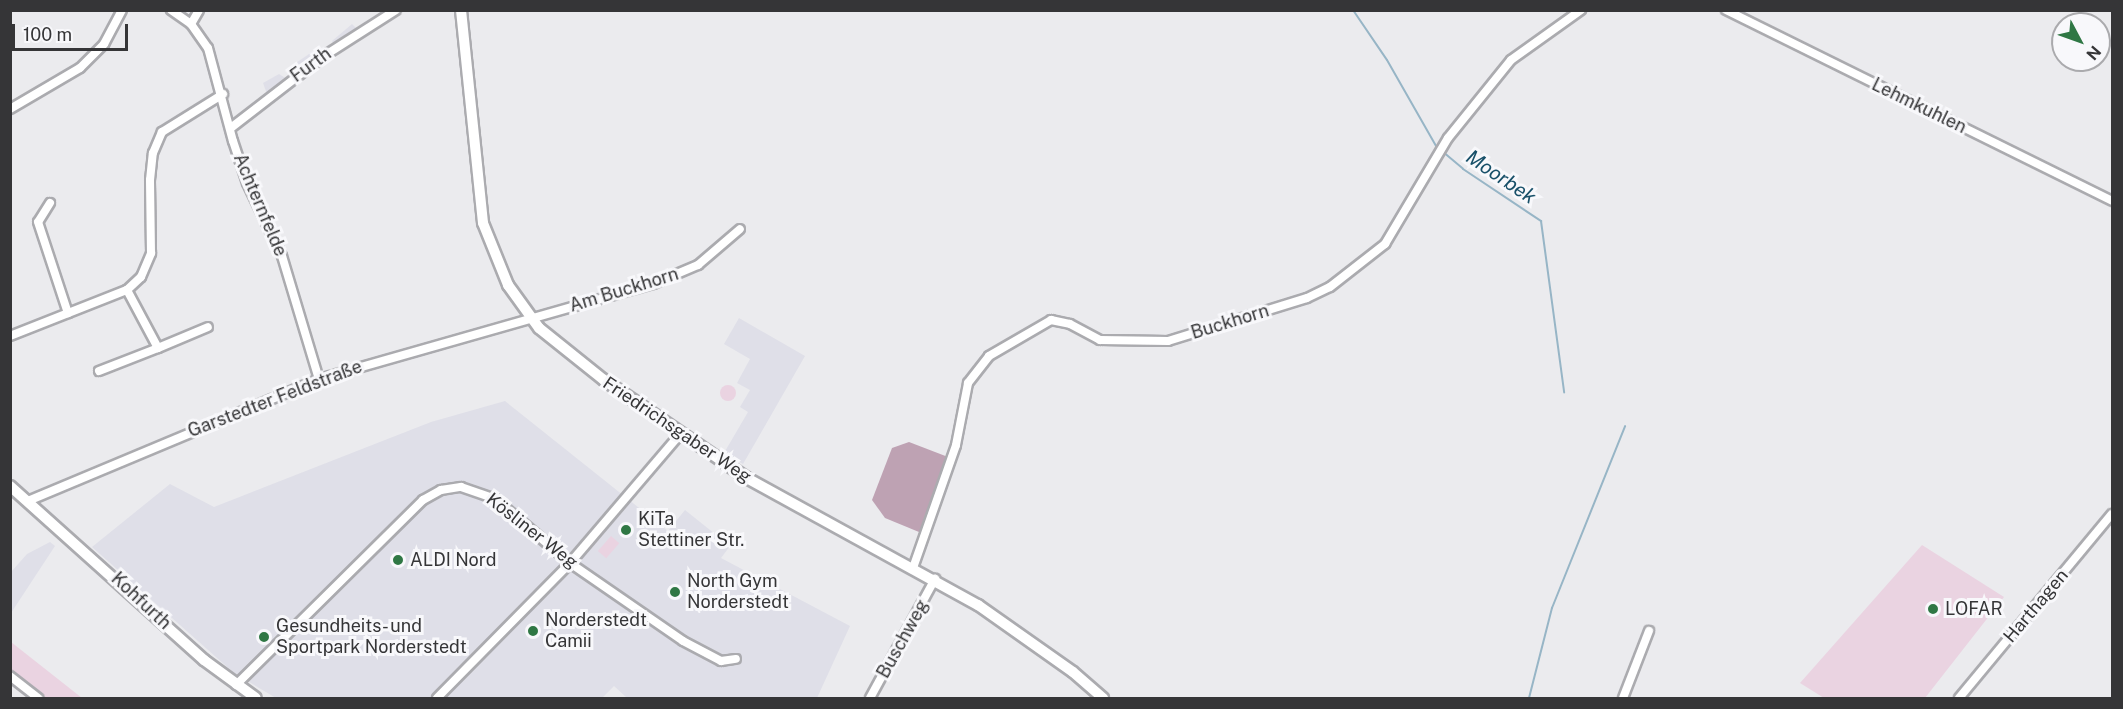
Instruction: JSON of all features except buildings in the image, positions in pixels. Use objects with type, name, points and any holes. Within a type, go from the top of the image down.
[{"type":"main road","name":"Friedrichsgaber Weg","points":[[461,10],[483,223],[508,285],[530,318],[604,381],[784,502],[935,579],[1018,632],[1103,699]]},
{"type":"main road","name":"Kohfurth","points":[[10,486],[236,685],[256,699]]},
{"type":"street","points":[[10,109],[80,68],[104,44],[122,10]]},
{"type":"street","name":"Achternfelde","points":[[171,10],[190,24],[208,48],[247,183],[282,256],[319,379]]},
{"type":"street","points":[[190,24],[199,10]]},
{"type":"street","name":"Furth","points":[[232,127],[324,56],[396,10]]},
{"type":"street","name":"Buckhorn","points":[[913,568],[956,445],[968,383],[989,356],[1051,320],[1070,324],[1100,340],[1168,341],[1316,294],[1356,269],[1385,244],[1467,111],[1511,60],[1581,10]]},
{"type":"street","name":"Lehmkuhlen","points":[[1726,10],[2112,201]]},
{"type":"street","points":[[10,336],[127,290],[141,277],[151,253],[150,180],[153,153],[162,132],[223,94]]},
{"type":"street","points":[[50,203],[38,222],[68,313]]},
{"type":"street","name":"Am Buckhorn","points":[[530,318],[653,284],[689,270],[740,229]]},
{"type":"street","points":[[127,290],[158,348]]},
{"type":"street","name":"Garstedter Feldstraße","points":[[28,501],[319,379],[530,318]]},
{"type":"street","points":[[99,371],[208,327]]},
{"type":"street","points":[[437,699],[570,563],[681,433]]},
{"type":"street","name":"Kösliner Weg","points":[[236,685],[423,500],[441,490],[474,488],[495,498],[570,563],[683,641],[721,661],[736,659]]},
{"type":"street","name":"Harthagen","points":[[1959,699],[2112,514]]},
{"type":"street","name":"Buschweg","points":[[870,699],[935,579]]},
{"type":"street","points":[[1623,699],[1649,631]]},
{"type":"street","points":[[10,676],[38,699]]},
{"type":"shaded area","points":[[352,24],[358,30],[335,46],[332,41]]},
{"type":"shaded area","points":[[315,50],[319,56],[298,70],[294,64]]},
{"type":"shaded area","points":[[279,74],[287,79],[267,94],[263,83]]},
{"type":"shaded area","points":[[739,318],[805,356],[743,464],[724,453],[748,412],[740,407],[750,390],[737,383],[750,359],[724,344]]},
{"type":"shaded area","points":[[728,385],[736,393],[728,401],[720,393]]},
{"type":"shaded area","points":[[505,401],[668,531],[685,510],[730,546],[721,558],[850,626],[817,698],[627,698],[614,686],[602,698],[276,698],[234,673],[92,547],[170,484],[214,507],[431,422]]},
{"type":"shaded area","points":[[909,442],[948,457],[926,527],[919,532],[885,518],[872,500],[892,448]]},
{"type":"shaded area","points":[[611,536],[619,543],[606,558],[598,551]]},
{"type":"shaded area","points":[[50,542],[55,546],[11,613],[11,572],[27,554]]},
{"type":"shaded area","name":"LOFAR","points":[[1922,545],[2004,597],[1925,698],[1824,698],[1800,683]]},
{"type":"shaded area","points":[[11,642],[82,698],[46,698],[11,670]]},
{"type":"waterway","name":"Moorbek","points":[[1353,10],[1387,60],[1436,146],[1463,169],[1541,221],[1564,392]]},
{"type":"waterway","name":"Moorbek","points":[[1529,698],[1552,608],[1625,426]]},
{"type":"place","name":"KiTa Stettiner Str.","points":[[626,530]]},
{"type":"place","name":"ALDI Nord","points":[[398,560]]},
{"type":"place","name":"North Gym Norderstedt","points":[[675,592]]},
{"type":"place","name":"LOFAR","points":[[1933,609]]},
{"type":"place","name":"Norderstedt Camii","points":[[533,631]]},
{"type":"place","name":"Gesundheits- und Sportpark Norderstedt","points":[[264,637]]}]
